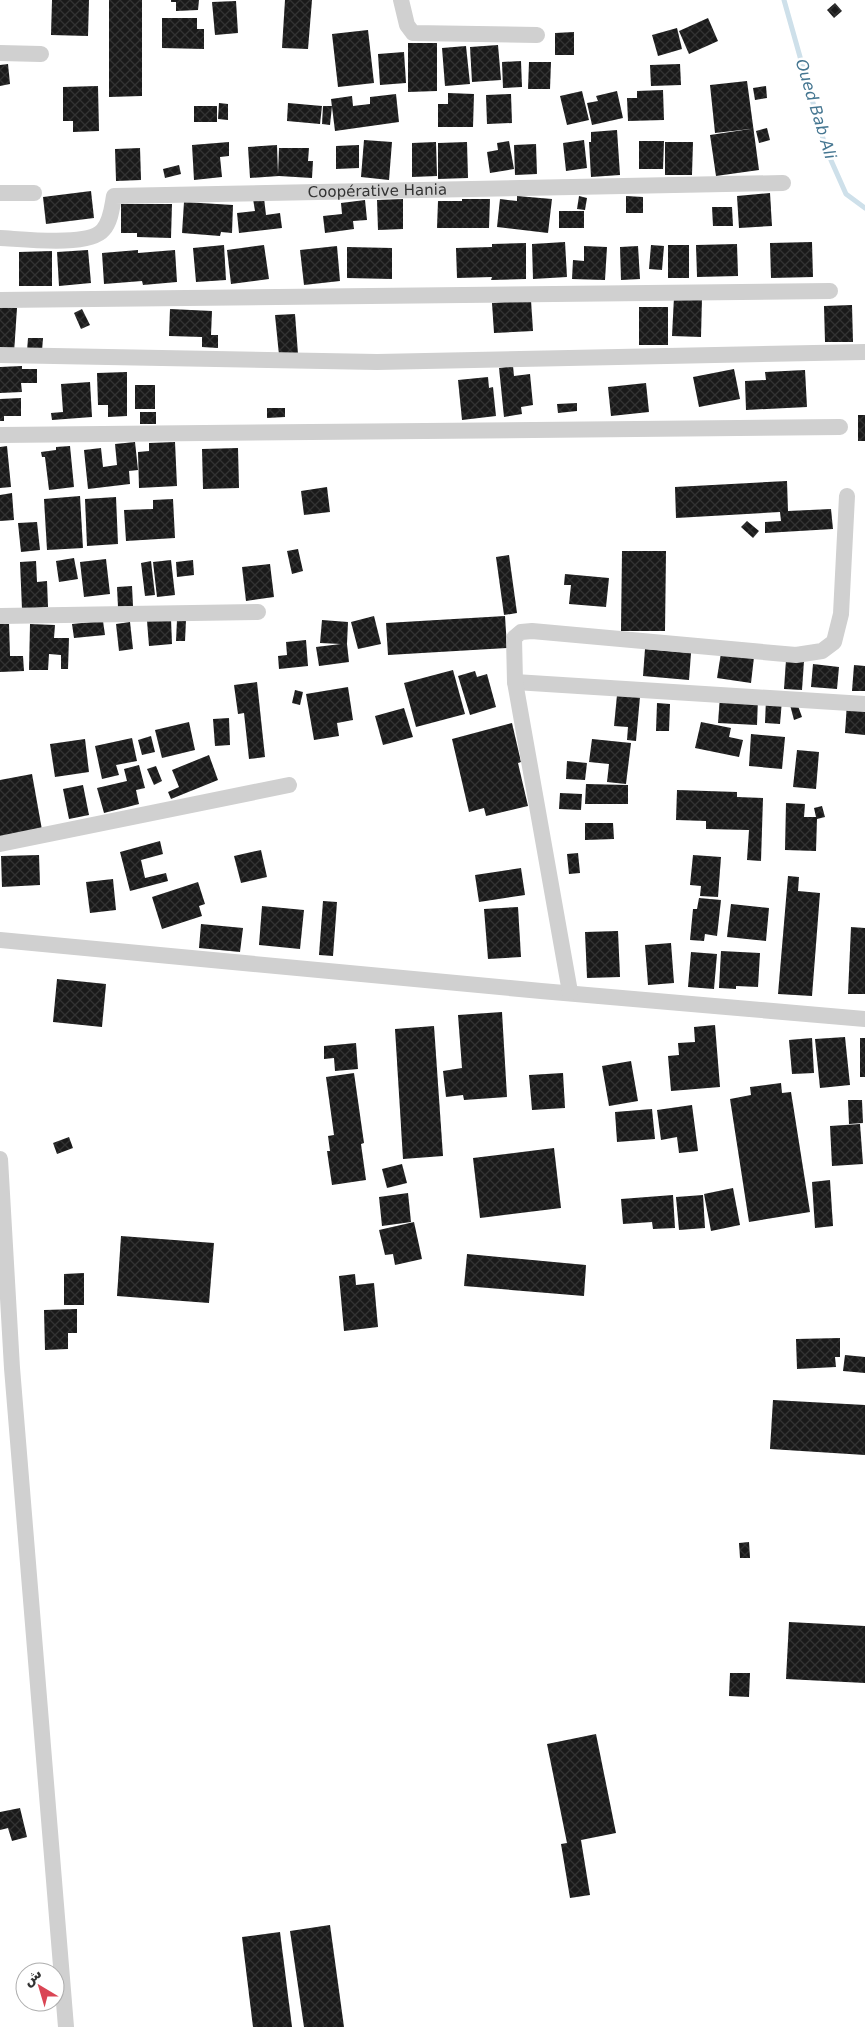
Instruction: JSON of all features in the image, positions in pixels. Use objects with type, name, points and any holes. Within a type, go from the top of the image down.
[{"type":"street","points":[[401,0],[407,25],[413,33],[537,35]]},
{"type":"street","points":[[0,53],[41,54]]},
{"type":"street","name":"Coopérative Hania","points":[[0,238],[72,241],[94,238],[103,230],[108,221],[114,196],[783,183]]},
{"type":"street","points":[[0,192],[34,193]]},
{"type":"street","points":[[0,300],[830,291]]},
{"type":"street","points":[[0,356],[377,362],[865,352]]},
{"type":"street","points":[[0,435],[840,427]]},
{"type":"street","points":[[570,992],[515,682],[514,638],[521,632],[532,631],[796,655],[822,651],[834,642],[841,614],[847,496]]},
{"type":"street","points":[[0,616],[258,612]]},
{"type":"street","points":[[515,682],[865,704]]},
{"type":"street","points":[[0,844],[289,786]]},
{"type":"street","points":[[0,940],[541,991],[570,992],[865,1019]]},
{"type":"street","points":[[0,1159],[12,1368],[66,2027]]},
{"type":"building","points":[[52,0],[89,0],[88,36],[51,35]]},
{"type":"building","points":[[109,0],[142,0],[142,96],[109,97]]},
{"type":"building","points":[[171,0],[199,0],[198,10],[176,11],[176,2],[171,2]]},
{"type":"building","points":[[285,0],[312,0],[308,49],[282,48]]},
{"type":"building","points":[[236,1],[238,33],[215,35],[212,2]]},
{"type":"building","points":[[835,3],[842,11],[834,18],[827,10]]},
{"type":"building","points":[[162,18],[197,18],[197,29],[204,29],[204,49],[162,48]]},
{"type":"building","points":[[708,18],[718,41],[689,54],[679,31]]},
{"type":"building","points":[[677,28],[682,49],[658,56],[652,35]]},
{"type":"building","points":[[368,30],[374,83],[338,87],[332,34]]},
{"type":"building","points":[[574,32],[574,55],[555,55],[555,33]]},
{"type":"building","points":[[408,43],[437,43],[437,91],[408,92]]},
{"type":"building","points":[[498,45],[501,80],[472,82],[470,47]]},
{"type":"building","points":[[466,46],[470,84],[445,86],[442,48]]},
{"type":"building","points":[[404,52],[406,83],[380,85],[378,54]]},
{"type":"building","points":[[521,61],[522,87],[503,88],[502,62]]},
{"type":"building","points":[[529,62],[551,62],[550,89],[528,89]]},
{"type":"building","points":[[8,64],[10,84],[0,86],[0,65]]},
{"type":"building","points":[[680,64],[681,85],[651,86],[650,65]]},
{"type":"building","points":[[747,81],[759,170],[716,176],[710,135],[750,129],[715,133],[710,85]]},
{"type":"building","points":[[98,86],[99,131],[73,132],[73,121],[63,121],[63,87]]},
{"type":"building","points":[[766,86],[767,98],[755,100],[753,88]]},
{"type":"building","points":[[663,90],[664,120],[628,121],[627,98],[637,98],[637,91]]},
{"type":"building","points":[[582,91],[589,120],[567,125],[560,96]]},
{"type":"building","points":[[617,91],[623,118],[592,125],[587,103],[598,101],[596,96]]},
{"type":"building","points":[[448,93],[474,94],[473,127],[438,127],[438,104],[448,104]]},
{"type":"building","points":[[396,94],[399,122],[335,131],[331,99],[352,96],[353,106],[370,104],[370,97]]},
{"type":"building","points":[[511,94],[512,123],[487,124],[486,95]]},
{"type":"building","points":[[219,103],[228,104],[228,120],[218,119]]},
{"type":"building","points":[[288,103],[322,106],[320,124],[287,121]]},
{"type":"building","points":[[194,106],[217,106],[217,122],[194,122]]},
{"type":"building","points":[[323,106],[332,106],[330,125],[322,124]]},
{"type":"building","points":[[767,128],[770,140],[759,143],[756,131]]},
{"type":"building","points":[[617,130],[620,175],[591,177],[589,142],[591,142],[591,132]]},
{"type":"building","points":[[364,140],[392,142],[389,180],[361,177]]},
{"type":"building","points":[[584,140],[587,168],[566,171],[563,143]]},
{"type":"building","points":[[509,141],[514,169],[490,173],[487,152],[498,150],[497,143]]},
{"type":"building","points":[[639,141],[664,141],[663,169],[639,169]]},
{"type":"building","points":[[229,142],[229,156],[220,157],[222,177],[194,180],[192,145]]},
{"type":"building","points":[[436,142],[437,176],[412,177],[412,143]]},
{"type":"building","points":[[467,142],[468,178],[438,179],[438,143]]},
{"type":"building","points":[[665,142],[693,142],[692,175],[665,175]]},
{"type":"building","points":[[536,144],[537,174],[515,175],[514,145]]},
{"type":"building","points":[[277,145],[278,174],[279,148],[309,148],[308,161],[313,161],[312,178],[279,176],[250,178],[248,147]]},
{"type":"building","points":[[359,145],[359,168],[336,169],[336,146]]},
{"type":"building","points":[[140,148],[141,180],[116,181],[115,149]]},
{"type":"building","points":[[179,165],[181,174],[165,178],[163,169]]},
{"type":"building","points":[[91,191],[94,218],[46,224],[43,197]]},
{"type":"building","points":[[770,193],[772,226],[739,228],[737,196]]},
{"type":"building","points":[[517,196],[552,199],[548,233],[497,227],[500,199],[517,201]]},
{"type":"building","points":[[579,196],[587,198],[585,210],[577,209]]},
{"type":"building","points":[[626,196],[643,197],[643,213],[626,213]]},
{"type":"building","points":[[264,198],[266,215],[280,213],[282,228],[239,233],[237,213],[255,211],[253,199]]},
{"type":"building","points":[[403,199],[403,229],[378,230],[377,200]]},
{"type":"building","points":[[462,199],[490,199],[489,228],[437,228],[438,201],[462,201]]},
{"type":"building","points":[[365,200],[367,220],[353,221],[354,229],[325,233],[323,216],[342,214],[341,203]]},
{"type":"building","points":[[184,202],[233,205],[232,233],[221,232],[220,236],[182,233]]},
{"type":"building","points":[[121,204],[172,204],[171,238],[137,237],[137,233],[121,233]]},
{"type":"building","points":[[712,207],[732,207],[733,226],[713,226]]},
{"type":"building","points":[[559,211],[584,211],[584,228],[559,228]]},
{"type":"building","points":[[565,242],[567,277],[533,279],[532,244]]},
{"type":"building","points":[[812,242],[813,277],[771,278],[770,243]]},
{"type":"building","points":[[526,243],[526,279],[491,280],[492,277],[457,278],[456,248],[492,247],[492,244]]},
{"type":"building","points":[[737,244],[738,276],[697,277],[696,245]]},
{"type":"building","points":[[224,245],[226,280],[196,282],[193,248]]},
{"type":"building","points":[[264,245],[269,279],[231,284],[227,250]]},
{"type":"building","points":[[651,245],[664,246],[662,270],[649,269]]},
{"type":"building","points":[[668,245],[689,245],[689,278],[668,278]]},
{"type":"building","points":[[337,246],[340,281],[304,285],[300,250]]},
{"type":"building","points":[[584,246],[607,247],[605,280],[572,279],[573,260],[584,261]]},
{"type":"building","points":[[638,246],[640,279],[621,280],[620,247]]},
{"type":"building","points":[[347,247],[392,248],[392,279],[347,278]]},
{"type":"building","points":[[88,250],[91,283],[59,286],[57,252]]},
{"type":"building","points":[[138,250],[138,253],[175,250],[177,282],[143,285],[142,281],[104,284],[102,253]]},
{"type":"building","points":[[52,251],[52,286],[19,286],[19,252]]},
{"type":"building","points":[[674,297],[702,298],[701,337],[672,336]]},
{"type":"building","points":[[531,300],[533,331],[494,333],[492,303]]},
{"type":"building","points":[[852,305],[853,342],[825,342],[824,306]]},
{"type":"building","points":[[0,307],[17,308],[14,353],[0,352]]},
{"type":"building","points":[[639,307],[668,307],[668,345],[639,345]]},
{"type":"building","points":[[82,309],[90,325],[81,329],[74,313]]},
{"type":"building","points":[[170,309],[212,311],[211,335],[218,335],[218,348],[202,347],[202,337],[169,336]]},
{"type":"building","points":[[295,314],[298,354],[279,355],[275,315]]},
{"type":"building","points":[[28,338],[43,338],[42,351],[27,351]]},
{"type":"building","points":[[22,366],[22,369],[37,369],[37,383],[21,383],[22,392],[0,393],[0,367]]},
{"type":"building","points":[[513,366],[514,376],[530,374],[533,405],[521,407],[522,414],[504,417],[499,368]]},
{"type":"building","points":[[734,369],[740,399],[699,407],[693,377]]},
{"type":"building","points":[[805,370],[807,407],[746,410],[745,381],[766,380],[765,372]]},
{"type":"building","points":[[127,372],[127,416],[108,417],[108,405],[98,405],[97,373]]},
{"type":"building","points":[[488,377],[489,388],[493,387],[496,416],[462,420],[458,380]]},
{"type":"building","points":[[90,382],[92,417],[52,420],[51,413],[63,412],[61,384]]},
{"type":"building","points":[[646,383],[649,412],[611,416],[608,387]]},
{"type":"building","points":[[135,385],[155,385],[155,409],[135,409]]},
{"type":"building","points":[[21,398],[21,416],[4,416],[4,421],[0,421],[0,399]]},
{"type":"building","points":[[577,403],[577,411],[558,413],[557,404]]},
{"type":"building","points":[[267,408],[285,408],[285,417],[267,418]]},
{"type":"building","points":[[140,412],[156,412],[156,424],[140,424]]},
{"type":"building","points":[[858,415],[865,415],[865,441],[858,441]]},
{"type":"building","points":[[135,442],[138,470],[129,471],[130,484],[88,489],[84,450],[101,448],[103,467],[117,465],[115,444]]},
{"type":"building","points":[[175,442],[177,486],[139,488],[138,452],[149,451],[149,443]]},
{"type":"building","points":[[7,446],[11,487],[0,488],[0,447]]},
{"type":"building","points":[[70,446],[74,487],[49,490],[45,457],[42,457],[41,452],[56,450],[56,447]]},
{"type":"building","points":[[238,448],[239,488],[203,489],[202,449]]},
{"type":"building","points":[[787,481],[788,511],[831,509],[833,529],[765,533],[765,522],[781,521],[780,512],[676,518],[675,487]]},
{"type":"building","points":[[327,487],[330,512],[304,515],[301,491]]},
{"type":"building","points":[[12,493],[14,520],[0,521],[0,495]]},
{"type":"building","points":[[80,496],[83,548],[47,550],[44,499]]},
{"type":"building","points":[[116,497],[118,544],[87,546],[85,499]]},
{"type":"building","points":[[173,499],[175,538],[126,541],[124,510],[153,509],[153,500]]},
{"type":"building","points":[[747,521],[759,531],[753,538],[741,527]]},
{"type":"building","points":[[37,522],[40,550],[21,552],[18,523]]},
{"type":"building","points":[[298,549],[303,571],[292,574],[287,551]]},
{"type":"building","points":[[622,551],[666,551],[665,631],[621,631]]},
{"type":"building","points":[[509,555],[517,613],[504,615],[496,557]]},
{"type":"building","points":[[74,558],[78,579],[59,582],[56,561]]},
{"type":"building","points":[[106,559],[110,594],[84,597],[80,562]]},
{"type":"building","points":[[171,560],[175,595],[157,597],[153,562]]},
{"type":"building","points":[[193,560],[194,575],[177,577],[176,562]]},
{"type":"building","points":[[36,561],[37,582],[47,581],[48,607],[22,609],[20,562]]},
{"type":"building","points":[[151,561],[155,595],[145,596],[141,563]]},
{"type":"building","points":[[270,564],[274,597],[246,601],[242,567]]},
{"type":"building","points":[[565,574],[609,578],[606,607],[569,604],[571,585],[564,585]]},
{"type":"building","points":[[132,586],[133,606],[118,607],[117,587]]},
{"type":"building","points":[[374,616],[381,644],[358,649],[351,622]]},
{"type":"building","points":[[505,616],[507,648],[388,655],[386,623]]},
{"type":"building","points":[[171,619],[172,644],[149,646],[147,621]]},
{"type":"building","points":[[177,620],[186,620],[185,641],[176,641]]},
{"type":"building","points":[[322,620],[348,622],[347,644],[349,662],[319,666],[316,647],[341,644],[320,643]]},
{"type":"building","points":[[103,621],[105,635],[74,638],[72,624]]},
{"type":"building","points":[[130,622],[133,649],[119,651],[116,624]]},
{"type":"building","points":[[0,624],[9,624],[10,656],[23,656],[24,671],[0,672]]},
{"type":"building","points":[[30,624],[55,625],[54,638],[69,638],[68,669],[61,669],[61,655],[49,654],[48,670],[29,670]]},
{"type":"building","points":[[306,640],[308,666],[279,669],[278,656],[287,655],[286,642]]},
{"type":"building","points":[[645,649],[691,653],[689,680],[643,676]]},
{"type":"building","points":[[721,653],[754,657],[751,683],[717,678]]},
{"type":"building","points":[[786,660],[804,661],[802,690],[784,689]]},
{"type":"building","points":[[813,664],[839,667],[837,689],[811,687]]},
{"type":"building","points":[[854,665],[865,666],[865,691],[852,691]]},
{"type":"building","points":[[453,670],[465,714],[416,727],[404,683]]},
{"type":"building","points":[[475,671],[477,677],[487,674],[496,707],[470,715],[458,676]]},
{"type":"building","points":[[257,682],[265,757],[249,759],[244,713],[238,714],[234,685]]},
{"type":"building","points":[[348,687],[353,720],[337,723],[339,736],[314,740],[306,694]]},
{"type":"building","points":[[295,690],[303,692],[300,705],[292,703]]},
{"type":"building","points":[[617,695],[640,697],[636,741],[627,740],[628,727],[614,726]]},
{"type":"building","points":[[720,696],[758,698],[757,725],[718,723]]},
{"type":"building","points":[[766,699],[782,700],[780,724],[765,723]]},
{"type":"building","points":[[657,703],[670,704],[669,731],[656,731]]},
{"type":"building","points":[[797,703],[802,717],[794,720],[790,705]]},
{"type":"building","points":[[847,703],[865,705],[865,735],[845,733]]},
{"type":"building","points":[[404,708],[413,737],[383,745],[375,716]]},
{"type":"building","points":[[229,718],[230,745],[215,746],[213,719]]},
{"type":"building","points":[[189,722],[195,750],[162,758],[155,730]]},
{"type":"building","points":[[701,722],[731,728],[729,737],[743,740],[739,757],[695,748]]},
{"type":"building","points":[[512,723],[521,762],[518,763],[528,806],[486,816],[484,808],[469,812],[452,739]]},
{"type":"building","points":[[751,734],[785,737],[782,769],[749,766]]},
{"type":"building","points":[[151,736],[155,752],[142,755],[138,740]]},
{"type":"building","points":[[132,738],[137,761],[116,765],[119,775],[102,779],[95,746]]},
{"type":"building","points":[[85,739],[89,772],[55,777],[50,744]]},
{"type":"building","points":[[592,739],[631,743],[626,784],[607,782],[609,764],[589,762]]},
{"type":"building","points":[[797,750],[819,752],[816,789],[793,787]]},
{"type":"building","points":[[209,755],[218,780],[171,799],[168,792],[179,787],[172,770]]},
{"type":"building","points":[[567,761],[587,763],[585,780],[566,779]]},
{"type":"building","points":[[139,765],[145,788],[136,790],[139,804],[104,813],[97,788],[127,781],[124,769]]},
{"type":"building","points":[[156,766],[162,781],[154,785],[147,769]]},
{"type":"building","points":[[32,774],[42,830],[0,837],[0,780]]},
{"type":"building","points":[[586,784],[628,785],[628,804],[585,804]]},
{"type":"building","points":[[83,785],[89,815],[69,819],[63,789]]},
{"type":"building","points":[[677,790],[737,792],[737,797],[763,798],[761,861],[747,860],[749,830],[706,829],[706,821],[676,820]]},
{"type":"building","points":[[560,793],[582,794],[581,810],[559,809]]},
{"type":"building","points":[[786,803],[805,804],[804,817],[816,817],[814,808],[822,806],[825,817],[817,819],[816,851],[785,850]]},
{"type":"building","points":[[585,823],[613,823],[614,839],[585,840]]},
{"type":"building","points":[[160,841],[163,854],[141,860],[145,878],[166,873],[168,881],[130,891],[120,852]]},
{"type":"building","points":[[261,850],[267,877],[241,883],[234,856]]},
{"type":"building","points":[[578,853],[580,873],[569,874],[567,854]]},
{"type":"building","points":[[39,855],[40,885],[2,887],[1,856]]},
{"type":"building","points":[[693,855],[721,857],[718,897],[700,896],[701,886],[690,885]]},
{"type":"building","points":[[521,868],[525,895],[479,902],[475,875]]},
{"type":"building","points":[[788,876],[799,877],[798,891],[820,893],[812,996],[778,994]]},
{"type":"building","points":[[113,879],[116,910],[90,913],[86,882]]},
{"type":"building","points":[[198,882],[205,904],[199,906],[202,916],[162,929],[152,897]]},
{"type":"building","points":[[699,898],[721,900],[717,936],[705,934],[704,941],[690,940],[693,909],[697,909]]},
{"type":"building","points":[[323,901],[337,902],[333,956],[319,955]]},
{"type":"building","points":[[731,904],[769,908],[766,941],[727,937]]},
{"type":"building","points":[[262,906],[304,910],[300,949],[259,945]]},
{"type":"building","points":[[518,907],[521,957],[488,959],[484,909]]},
{"type":"building","points":[[201,924],[243,928],[240,952],[199,948]]},
{"type":"building","points":[[851,927],[865,928],[865,994],[848,994]]},
{"type":"building","points":[[618,931],[620,977],[587,978],[585,932]]},
{"type":"building","points":[[671,943],[674,983],[648,985],[645,945]]},
{"type":"building","points":[[721,951],[760,953],[758,987],[736,986],[736,989],[719,988]]},
{"type":"building","points":[[691,952],[717,954],[714,989],[688,987]]},
{"type":"building","points":[[57,979],[106,984],[102,1027],[53,1022]]},
{"type":"building","points":[[502,1012],[507,1097],[464,1100],[463,1095],[446,1097],[443,1071],[462,1068],[458,1015]]},
{"type":"building","points":[[715,1025],[720,1087],[671,1091],[668,1056],[679,1055],[678,1043],[695,1042],[694,1027]]},
{"type":"building","points":[[434,1026],[443,1156],[403,1159],[395,1029]]},
{"type":"building","points":[[845,1037],[850,1085],[820,1088],[815,1039]]},
{"type":"building","points":[[812,1038],[814,1073],[792,1074],[789,1040]]},
{"type":"building","points":[[860,1038],[865,1038],[865,1077],[860,1077]]},
{"type":"building","points":[[356,1043],[358,1069],[335,1071],[334,1058],[324,1059],[324,1046]]},
{"type":"building","points":[[631,1061],[638,1101],[609,1106],[602,1066]]},
{"type":"building","points":[[354,1073],[364,1143],[361,1144],[366,1180],[332,1185],[327,1151],[330,1151],[328,1136],[334,1135],[326,1077]]},
{"type":"building","points":[[563,1073],[565,1108],[532,1110],[529,1075]]},
{"type":"building","points":[[781,1083],[782,1093],[791,1092],[810,1212],[749,1222],[730,1099],[751,1095],[750,1087]]},
{"type":"building","points":[[848,1100],[862,1100],[863,1123],[849,1124]]},
{"type":"building","points":[[692,1105],[698,1151],[679,1153],[677,1137],[661,1140],[657,1110]]},
{"type":"building","points":[[652,1109],[655,1139],[617,1142],[615,1112]]},
{"type":"building","points":[[860,1124],[863,1164],[832,1166],[830,1126]]},
{"type":"building","points":[[69,1137],[73,1148],[57,1154],[53,1143]]},
{"type":"building","points":[[554,1148],[561,1208],[480,1218],[473,1158]]},
{"type":"building","points":[[402,1164],[407,1183],[387,1188],[382,1169]]},
{"type":"building","points":[[830,1180],[833,1226],[815,1228],[812,1182]]},
{"type":"building","points":[[733,1188],[740,1225],[711,1231],[704,1194]]},
{"type":"building","points":[[408,1193],[411,1222],[382,1226],[379,1197]]},
{"type":"building","points":[[673,1195],[675,1228],[653,1229],[652,1222],[623,1224],[621,1199]]},
{"type":"building","points":[[703,1195],[705,1228],[679,1230],[676,1197]]},
{"type":"building","points":[[414,1222],[422,1259],[395,1265],[393,1254],[385,1255],[379,1230]]},
{"type":"building","points":[[121,1236],[214,1243],[209,1303],[117,1296]]},
{"type":"building","points":[[467,1254],[586,1265],[584,1296],[464,1286]]},
{"type":"building","points":[[84,1273],[84,1305],[64,1305],[64,1274]]},
{"type":"building","points":[[355,1274],[356,1285],[374,1283],[378,1327],[344,1331],[339,1276]]},
{"type":"building","points":[[77,1309],[77,1333],[68,1333],[68,1349],[45,1350],[44,1310]]},
{"type":"building","points":[[840,1338],[840,1357],[835,1357],[836,1367],[797,1369],[796,1339]]},
{"type":"building","points":[[845,1355],[865,1357],[865,1373],[843,1371]]},
{"type":"building","points":[[773,1400],[865,1405],[865,1455],[770,1449]]},
{"type":"building","points":[[749,1542],[750,1558],[740,1558],[739,1543]]},
{"type":"building","points":[[789,1622],[865,1626],[865,1683],[786,1679]]},
{"type":"building","points":[[730,1673],[750,1673],[749,1697],[729,1696]]},
{"type":"building","points":[[596,1734],[616,1833],[581,1840],[590,1895],[570,1898],[561,1844],[567,1843],[547,1744]]},
{"type":"building","points":[[20,1808],[27,1837],[12,1841],[8,1828],[0,1830],[0,1812]]},
{"type":"building","points":[[330,1925],[344,2027],[304,2027],[290,1931]]},
{"type":"building","points":[[280,1932],[292,2027],[253,2027],[242,1937]]},
{"type":"waterway","name":"Oued Bab Ali","points":[[784,0],[826,149],[846,194],[865,208]]}]
